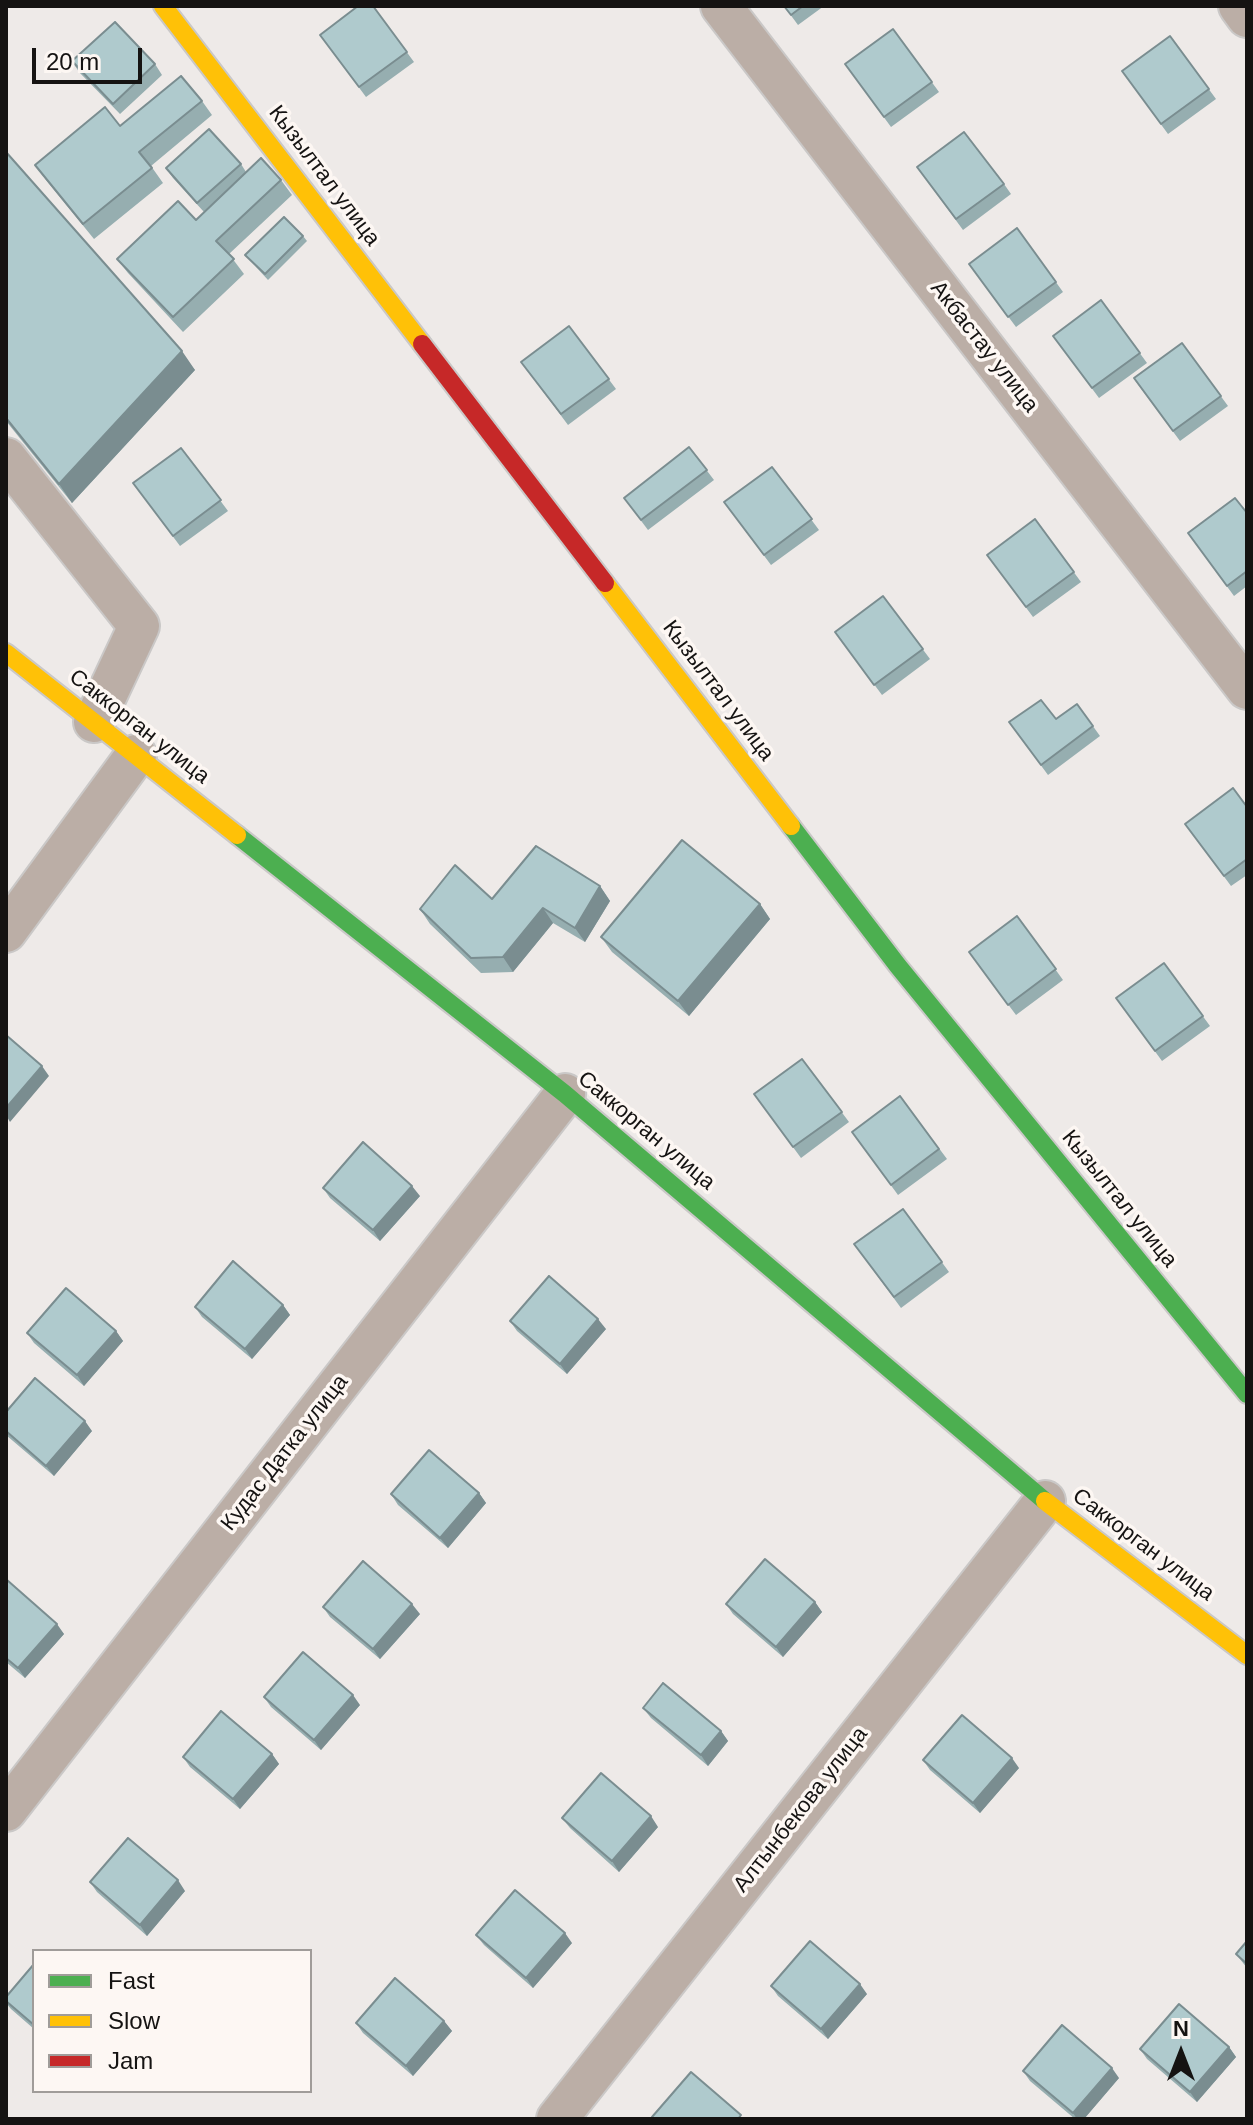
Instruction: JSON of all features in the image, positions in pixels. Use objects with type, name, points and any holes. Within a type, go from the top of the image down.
[{"type":"street","name":"Кызылтал улица","points":[[163,6],[898,966],[1247,1394]]},
{"type":"street","name":"Акбастау улица","points":[[721,6],[1247,689]]},
{"type":"street","points":[[1239,6],[1247,17]]},
{"type":"street","points":[[6,458],[139,626],[94,722]]},
{"type":"street","name":"Саккорган улица","points":[[6,653],[565,1094],[1045,1501],[1247,1655]]},
{"type":"street","points":[[6,932],[136,755]]},
{"type":"street","name":"Кудас Датка улица","points":[[6,1811],[565,1094]]},
{"type":"street","name":"Алтынбекова улица","points":[[557,2119],[1045,1501]]},
{"type":"building","points":[[358,6],[373,6],[407,52],[359,87],[320,35]]},
{"type":"building","points":[[784,6],[803,6],[791,15]]},
{"type":"building","points":[[115,22],[155,64],[113,104],[72,61]]},
{"type":"building","points":[[893,29],[932,82],[884,117],[845,64]]},
{"type":"building","points":[[1170,36],[1209,89],[1161,124],[1122,71]]},
{"type":"building","points":[[181,76],[202,101],[139,152],[152,168],[83,224],[35,165],[105,107],[120,126]]},
{"type":"building","points":[[209,129],[241,164],[197,203],[166,168]]},
{"type":"building","points":[[964,132],[1004,184],[956,219],[917,167]]},
{"type":"building","points":[[6,152],[182,351],[59,484],[6,418]]},
{"type":"building","points":[[261,158],[281,180],[216,241],[234,259],[173,317],[117,259],[178,201],[196,220]]},
{"type":"building","points":[[284,217],[303,236],[265,274],[245,255]]},
{"type":"building","points":[[1017,228],[1056,282],[1008,317],[969,264]]},
{"type":"building","points":[[1101,300],[1140,353],[1092,388],[1053,336]]},
{"type":"building","points":[[569,326],[609,379],[561,414],[521,362]]},
{"type":"building","points":[[1182,343],[1221,396],[1173,431],[1134,378]]},
{"type":"building","points":[[689,447],[707,470],[641,520],[624,498]]},
{"type":"building","points":[[181,448],[221,500],[173,536],[133,483]]},
{"type":"building","points":[[772,467],[812,519],[764,555],[724,502]]},
{"type":"building","points":[[1235,498],[1247,513],[1247,571],[1227,586],[1188,533]]},
{"type":"building","points":[[1035,519],[1074,572],[1026,607],[987,555]]},
{"type":"building","points":[[883,596],[923,649],[874,685],[835,632]]},
{"type":"building","points":[[1041,700],[1056,719],[1077,704],[1093,726],[1041,765],[1009,722]]},
{"type":"building","points":[[1233,788],[1247,807],[1247,859],[1224,876],[1185,824]]},
{"type":"building","points":[[682,840],[760,904],[678,1001],[601,937]]},
{"type":"building","points":[[536,846],[600,886],[575,928],[543,908],[503,957],[471,958],[420,909],[455,865],[492,899]]},
{"type":"building","points":[[1017,916],[1056,969],[1008,1005],[969,952]]},
{"type":"building","points":[[1164,963],[1203,1016],[1155,1051],[1116,998]]},
{"type":"building","points":[[6,1035],[42,1066],[6,1108]]},
{"type":"building","points":[[802,1059],[842,1112],[793,1147],[754,1094]]},
{"type":"building","points":[[900,1096],[939,1149],[891,1185],[852,1132]]},
{"type":"building","points":[[363,1142],[412,1186],[373,1230],[323,1188]]},
{"type":"building","points":[[903,1209],[942,1262],[894,1297],[854,1244]]},
{"type":"building","points":[[233,1261],[283,1305],[245,1349],[195,1307]]},
{"type":"building","points":[[549,1276],[598,1319],[560,1364],[510,1321]]},
{"type":"building","points":[[66,1288],[116,1331],[77,1375],[27,1333]]},
{"type":"building","points":[[35,1378],[85,1421],[46,1466],[6,1431],[6,1412]]},
{"type":"building","points":[[429,1450],[479,1493],[440,1538],[391,1494]]},
{"type":"building","points":[[765,1559],[815,1602],[776,1647],[726,1604]]},
{"type":"building","points":[[363,1561],[412,1604],[373,1649],[323,1607]]},
{"type":"building","points":[[7,1580],[57,1624],[18,1668],[6,1658]]},
{"type":"building","points":[[303,1652],[353,1695],[314,1740],[264,1697]]},
{"type":"building","points":[[663,1683],[721,1731],[701,1755],[643,1708]]},
{"type":"building","points":[[221,1711],[272,1754],[233,1799],[183,1757]]},
{"type":"building","points":[[962,1715],[1012,1758],[973,1803],[923,1760]]},
{"type":"building","points":[[601,1773],[651,1816],[612,1861],[562,1818]]},
{"type":"building","points":[[128,1838],[178,1880],[140,1925],[90,1882]]},
{"type":"building","points":[[515,1890],[565,1933],[526,1978],[476,1935]]},
{"type":"building","points":[[810,1941],[860,1984],[821,2029],[771,1986]]},
{"type":"building","points":[[1247,1941],[1247,1964],[1236,1954]]},
{"type":"building","points":[[32,1966],[32,2023],[6,2001],[6,1997]]},
{"type":"building","points":[[395,1978],[444,2021],[406,2066],[356,2023]]},
{"type":"building","points":[[1179,2004],[1229,2047],[1190,2092],[1140,2049]]},
{"type":"building","points":[[1062,2025],[1112,2068],[1073,2113],[1023,2071]]},
{"type":"building","points":[[691,2072],[741,2115],[738,2119],[652,2117]]},
{"type":"traffic: fast","points":[[791,826],[898,966],[1247,1394]]},
{"type":"traffic: fast","points":[[237,835],[565,1094],[1045,1501]]},
{"type":"traffic: slow","points":[[163,6],[422,344]]},
{"type":"traffic: slow","points":[[605,583],[791,826]]},
{"type":"traffic: slow","points":[[6,653],[237,835]]},
{"type":"traffic: slow","points":[[1045,1501],[1247,1655]]},
{"type":"traffic: jam","points":[[422,344],[605,583]]}]
